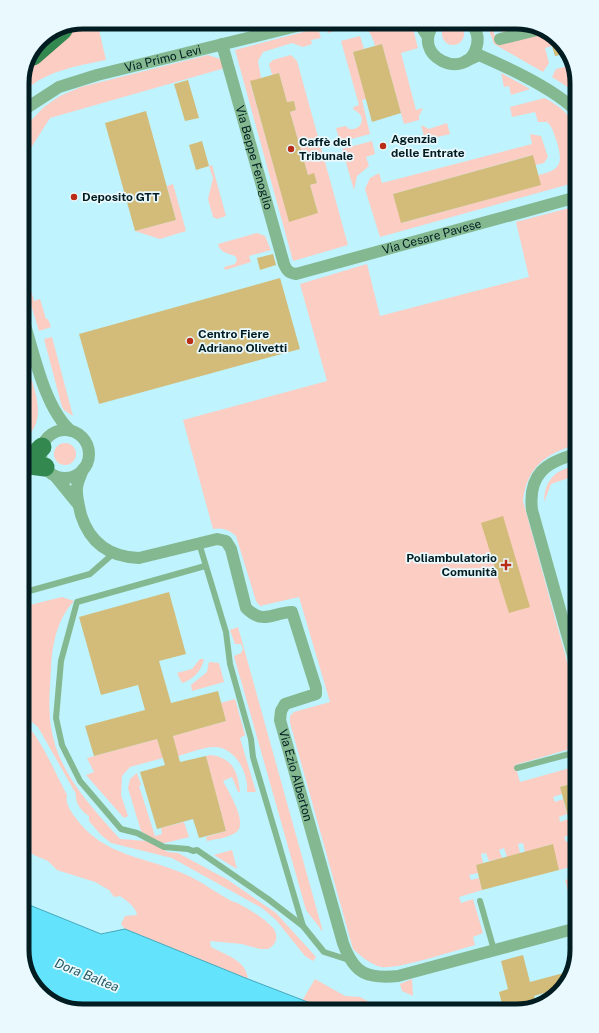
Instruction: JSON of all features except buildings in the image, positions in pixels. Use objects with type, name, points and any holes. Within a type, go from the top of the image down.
[{"type":"main road","points":[[40,50],[55,37]]},
{"type":"main road","points":[[29,458],[34,455],[45,442]]},
{"type":"main road","points":[[29,465],[50,471]]},
{"type":"street","name":"Via Primo Levi","points":[[29,106],[59,86],[97,75],[284,29]]},
{"type":"street","points":[[423,29],[428,37],[431,51],[439,60],[451,64],[466,61],[479,55],[500,64],[562,99],[570,106]]},
{"type":"street","points":[[428,37],[431,29]]},
{"type":"street","points":[[466,61],[473,54],[478,43],[477,32],[475,29]]},
{"type":"street","points":[[500,39],[531,31]]},
{"type":"street","points":[[478,43],[500,64]]},
{"type":"street","name":"Via Beppe Fenoglio","points":[[222,44],[287,270]]},
{"type":"street","name":"Via Cesare Pavese","points":[[287,270],[296,274],[570,199]]},
{"type":"street","points":[[29,336],[51,404],[59,419],[71,431],[84,440],[88,447],[87,463],[83,469],[73,476],[61,478],[50,471]]},
{"type":"street","points":[[51,404],[52,424],[41,454],[50,471],[78,504]]},
{"type":"street","points":[[45,442],[59,430],[71,431]]},
{"type":"street","points":[[570,456],[552,462],[542,470],[532,490],[531,499],[532,510],[570,645]]},
{"type":"street","name":"Via Ezio Alberton","points":[[83,469],[77,487],[78,504],[84,525],[90,536],[105,550],[127,558],[139,558],[217,539],[226,541],[232,549],[246,608],[253,615],[264,618],[292,612],[316,688],[316,694],[285,704],[280,720],[349,960],[364,975],[380,978],[398,976],[570,930]]},
{"type":"lane","points":[[199,543],[226,632],[230,664],[251,739],[253,757],[303,926]]},
{"type":"lane","points":[[29,591],[90,574],[114,553]]},
{"type":"lane","points":[[205,566],[77,602],[61,661],[56,718],[62,745],[80,781],[121,829],[137,833],[164,847],[188,849],[193,851],[197,850],[268,899],[303,926],[324,952],[349,960]]},
{"type":"lane","points":[[517,768],[570,754]]},
{"type":"lane","points":[[480,900],[494,950]]},
{"type":"shaded area","points":[[103,29],[99,30],[106,60],[72,67],[50,75],[29,87],[32,66],[60,39],[73,30]]},
{"type":"shaded area","points":[[318,29],[321,38],[311,40],[312,44],[303,47],[292,43],[263,52],[258,61],[261,78],[250,82],[289,221],[318,213],[310,185],[317,183],[314,174],[308,175],[290,112],[296,110],[294,101],[287,102],[279,73],[272,75],[269,64],[273,60],[291,55],[297,61],[348,245],[293,261],[235,50]]},
{"type":"shaded area","points":[[327,29],[341,29],[328,33]]},
{"type":"shaded area","points":[[367,29],[413,29],[418,48],[401,53],[416,110],[423,108],[419,116],[419,120],[404,124],[382,44],[375,46],[372,36]]},
{"type":"shaded area","points":[[444,29],[463,30],[463,38],[457,44],[449,44],[443,38],[442,34]]},
{"type":"shaded area","points":[[489,29],[492,29],[498,45],[539,35],[555,45],[545,48],[549,63],[543,72],[494,44]]},
{"type":"shaded area","points":[[501,29],[521,29],[503,34]]},
{"type":"shaded area","points":[[360,36],[364,49],[353,52],[366,99],[362,100],[370,134],[340,142],[336,128],[346,126],[349,129],[354,129],[358,128],[362,122],[361,115],[354,110],[353,107],[359,105],[341,41]]},
{"type":"shaded area","points":[[208,55],[220,59],[225,68],[50,118],[29,151],[29,123],[44,107],[60,96],[81,87]]},
{"type":"shaded area","points":[[567,66],[570,76],[570,89],[552,77],[556,69]]},
{"type":"shaded area","points":[[501,73],[530,89],[511,95],[509,86],[504,87]]},
{"type":"shaded area","points":[[545,98],[568,115],[570,118],[570,184],[380,237],[365,189],[370,178],[379,173],[382,183],[532,144],[530,134],[541,136],[548,157],[544,163],[535,165],[532,155],[393,194],[402,223],[540,185],[538,175],[552,171],[556,168],[560,161],[559,150],[553,131],[547,122],[538,122],[535,112],[512,117],[510,107]]},
{"type":"shaded area","points":[[447,123],[450,134],[425,140],[421,125],[429,129]]},
{"type":"shaded area","points":[[372,141],[375,154],[366,157],[369,166],[357,176],[354,190],[342,149]]},
{"type":"shaded area","points":[[212,165],[226,216],[217,219],[213,217],[208,199],[213,178],[209,166]]},
{"type":"shaded area","points":[[173,184],[186,231],[160,239],[135,231],[176,220],[167,186]]},
{"type":"shaded area","points":[[570,208],[570,447],[556,452],[540,463],[529,479],[525,489],[523,501],[570,672],[570,749],[515,765],[520,782],[570,768],[570,784],[560,787],[562,794],[553,797],[555,802],[563,799],[567,814],[559,817],[560,822],[568,819],[570,826],[570,835],[564,837],[566,842],[570,841],[570,867],[559,870],[552,844],[525,852],[523,843],[518,844],[520,853],[507,857],[504,848],[499,850],[502,858],[489,861],[486,853],[481,854],[483,863],[476,865],[478,873],[469,875],[471,880],[479,878],[482,890],[459,897],[461,903],[473,899],[483,933],[473,937],[475,945],[413,963],[399,966],[381,967],[370,962],[353,949],[290,723],[290,716],[294,712],[330,702],[299,597],[260,606],[256,601],[236,536],[231,532],[220,528],[213,529],[183,420],[327,381],[300,284],[367,264],[380,316],[529,277],[516,222]]},
{"type":"shaded area","points":[[257,233],[265,236],[271,250],[249,256],[251,262],[225,270],[224,267],[235,264],[237,259],[235,256],[222,251],[218,244]]},
{"type":"shaded area","points":[[29,284],[34,301],[40,299],[46,319],[48,319],[51,327],[39,331],[29,298]]},
{"type":"shaded area","points":[[52,337],[73,416],[62,407],[44,339]]},
{"type":"shaded area","points":[[29,371],[35,389],[38,408],[35,426],[29,434]]},
{"type":"shaded area","points":[[65,443],[73,446],[76,454],[73,462],[65,465],[57,462],[54,454],[57,446]]},
{"type":"shaded area","points":[[568,468],[570,477],[551,484],[544,502],[547,485],[553,476]]},
{"type":"shaded area","points":[[62,597],[74,601],[63,616],[56,633],[52,660],[49,705],[54,743],[60,759],[77,788],[87,801],[120,839],[147,841],[168,852],[178,853],[228,880],[276,913],[316,957],[313,961],[305,956],[276,920],[262,908],[172,858],[111,843],[101,835],[89,821],[89,816],[83,812],[76,801],[76,794],[38,727],[29,720],[29,605]]},
{"type":"shaded area","points":[[238,627],[323,932],[306,910],[234,656],[241,653],[243,649],[241,644],[235,644],[230,630]]},
{"type":"shaded area","points":[[200,659],[204,659],[199,671],[190,680],[182,683],[177,673],[192,669]]},
{"type":"shaded area","points":[[209,662],[219,663],[224,682],[192,691],[191,685],[207,672]]},
{"type":"shaded area","points":[[235,699],[245,735],[240,738],[256,792],[247,792],[246,777],[243,769],[234,756],[227,751],[212,747],[199,749],[178,756],[173,736],[226,721],[221,703]]},
{"type":"shaded area","points":[[29,728],[47,755],[67,795],[67,804],[70,809],[75,817],[99,841],[127,854],[173,869],[194,878],[229,900],[238,903],[253,912],[274,929],[276,935],[275,943],[268,949],[260,949],[242,944],[210,941],[211,947],[234,959],[243,967],[248,979],[125,929],[121,924],[125,916],[137,915],[135,909],[128,902],[120,896],[114,897],[109,890],[95,882],[57,870],[48,861],[29,852]]},
{"type":"shaded area","points":[[157,739],[163,758],[130,767],[122,776],[121,795],[128,816],[124,818],[86,775],[94,772],[87,758]]},
{"type":"shaded area","points":[[206,756],[218,756],[224,759],[236,772],[240,792],[238,792],[232,777],[223,781],[233,800],[240,823],[239,829],[232,835],[207,841],[206,837],[226,831]]},
{"type":"shaded area","points":[[137,773],[141,785],[139,786],[155,836],[162,834],[161,828],[184,822],[189,837],[165,843],[157,842],[141,831],[128,788],[130,779]]},
{"type":"shaded area","points":[[232,850],[237,869],[214,855]]},
{"type":"shaded area","points":[[570,879],[570,898],[565,880]]},
{"type":"shaded area","points":[[315,979],[345,996],[360,997],[373,1004],[311,1004],[302,1001]]},
{"type":"shaded area","points":[[412,979],[413,996],[402,991],[400,984]]},
{"type":"water","name":"Dora Baltea","points":[[29,905],[101,934],[125,929],[313,1004],[80,1004],[66,1001],[53,995],[42,986],[31,964],[29,957]]},
{"type":"place","name":"Agenzia delle Entrate","points":[[383,146]]},
{"type":"place","name":"Caffè del Tribunale","points":[[291,149]]},
{"type":"place","name":"Deposito GTT","points":[[74,197]]},
{"type":"place","name":"Centro Fiere Adriano Olivetti","points":[[190,341]]},
{"type":"place","name":"Poliambulatorio Comunità","points":[[506,565]]}]
